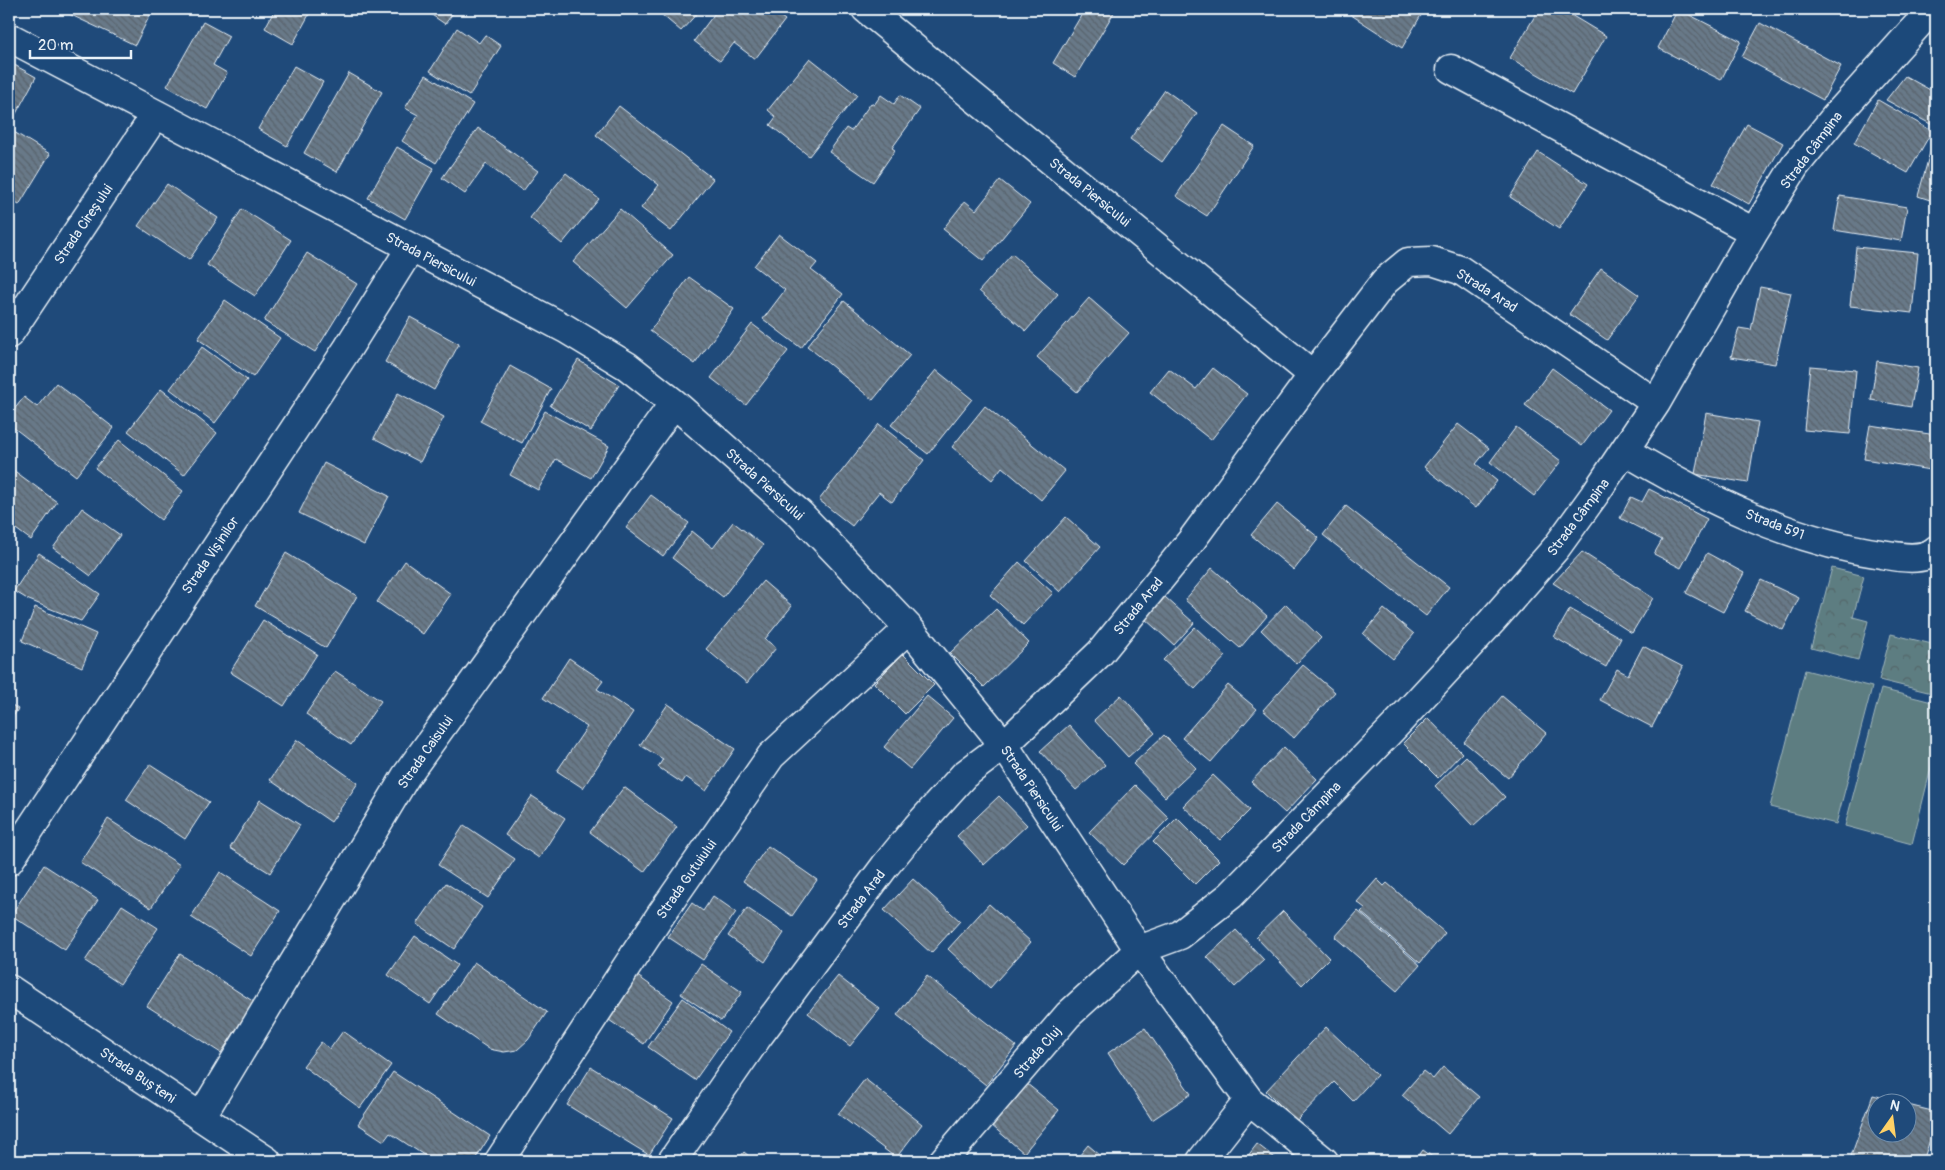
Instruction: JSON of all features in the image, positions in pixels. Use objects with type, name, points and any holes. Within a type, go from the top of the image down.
[{"type":"street","name":"Strada Piersicului","points":[[866,9],[1313,375]]},
{"type":"street","name":"Strada Câmpina","points":[[1139,950],[1180,935],[1231,895],[1395,726],[1492,621],[1556,548],[1625,451],[1656,403],[1754,232],[1795,166],[1834,117],[1932,9]]},
{"type":"street","name":"Strada Piersicului","points":[[9,37],[599,348],[674,403],[800,514],[909,628],[1004,745],[1139,950],[1248,1100],[1324,1161]]},
{"type":"street","points":[[1451,69],[1754,232]]},
{"type":"street","name":"Strada Cireșului","points":[[9,334],[156,114]]},
{"type":"street","name":"Strada Vișinilor","points":[[9,861],[348,348],[410,248]]},
{"type":"street","name":"Strada Arad","points":[[672,1161],[757,1038],[885,866],[964,775],[1004,745],[1100,653],[1192,541],[1313,375],[1385,281],[1408,262],[1432,261],[1460,270],[1656,403]]},
{"type":"street","name":"Strada Caisului","points":[[200,1117],[406,776],[674,403]]},
{"type":"street","name":"Strada 591","points":[[1625,451],[1722,504],[1790,531],[1852,550],[1898,557],[1919,557],[1936,550]]},
{"type":"street","name":"Strada Gutuiului","points":[[499,1161],[662,913],[771,756],[909,628]]},
{"type":"street","name":"Strada Cluj","points":[[943,1161],[1068,1015],[1139,950]]},
{"type":"street","name":"Strada Bușteni","points":[[9,989],[267,1161]]},
{"type":"street","points":[[1201,1161],[1248,1100]]},
{"type":"green space","points":[[1832,568],[1864,576],[1853,617],[1868,621],[1858,660],[1811,648]]},
{"type":"green space","points":[[1891,634],[1936,645],[1936,694],[1879,680]]},
{"type":"green space","points":[[1805,670],[1872,687],[1836,824],[1770,807]]},
{"type":"green space","points":[[1881,689],[1936,703],[1936,748],[1912,844],[1845,826]]},
{"type":"building","points":[[71,9],[153,9],[135,45],[69,14]]},
{"type":"building","points":[[275,9],[312,9],[293,44],[265,28]]},
{"type":"building","points":[[423,9],[456,9],[445,24]]},
{"type":"building","points":[[655,9],[701,9],[681,31]]},
{"type":"building","points":[[718,9],[771,9],[785,20],[755,59],[734,43],[720,61],[694,41]]},
{"type":"building","points":[[1085,9],[1116,9],[1075,77],[1053,63]]},
{"type":"building","points":[[1342,9],[1421,9],[1424,10],[1402,48]]},
{"type":"building","points":[[1539,9],[1561,9],[1606,36],[1572,94],[1510,58]]},
{"type":"building","points":[[1678,9],[1741,41],[1721,80],[1658,48]]},
{"type":"building","points":[[203,22],[229,36],[213,65],[227,73],[207,109],[167,86]]},
{"type":"building","points":[[1760,23],[1841,66],[1823,100],[1742,57]]},
{"type":"building","points":[[457,28],[479,43],[485,35],[501,46],[469,96],[430,71]]},
{"type":"building","points":[[810,58],[857,95],[809,156],[770,125],[776,117],[768,110]]},
{"type":"building","points":[[9,62],[36,77],[12,121],[9,119]]},
{"type":"building","points":[[294,66],[323,82],[287,146],[258,129]]},
{"type":"building","points":[[349,73],[382,92],[337,172],[304,153]]},
{"type":"building","points":[[426,75],[473,104],[436,163],[402,141],[418,115],[405,108]]},
{"type":"building","points":[[1905,76],[1932,91],[1936,79],[1936,127],[1886,100]]},
{"type":"building","points":[[1165,90],[1197,113],[1162,162],[1130,139]]},
{"type":"building","points":[[881,95],[894,104],[900,95],[920,109],[892,148],[895,150],[873,182],[829,152],[846,128],[851,131],[871,103],[874,105]]},
{"type":"building","points":[[1878,100],[1932,131],[1908,173],[1854,143]]},
{"type":"building","points":[[619,106],[713,179],[671,231],[641,208],[659,185],[596,135]]},
{"type":"building","points":[[1747,124],[1783,143],[1749,204],[1713,184]]},
{"type":"building","points":[[1224,126],[1254,146],[1207,216],[1176,196]]},
{"type":"building","points":[[478,128],[538,171],[523,191],[486,164],[465,194],[442,178]]},
{"type":"building","points":[[9,129],[50,154],[19,205],[9,199]]},
{"type":"building","points":[[1934,138],[1936,139],[1936,202],[1918,196]]},
{"type":"building","points":[[397,147],[434,168],[405,219],[368,198]]},
{"type":"building","points":[[1538,152],[1588,184],[1559,229],[1510,197]]},
{"type":"building","points":[[566,173],[599,199],[562,244],[530,218]]},
{"type":"building","points":[[1000,180],[1030,204],[983,261],[943,229],[965,201],[976,210]]},
{"type":"building","points":[[167,184],[218,218],[189,260],[138,226]]},
{"type":"building","points":[[1840,196],[1907,207],[1901,241],[1834,230]]},
{"type":"building","points":[[242,209],[291,240],[255,296],[207,265]]},
{"type":"building","points":[[620,209],[673,255],[627,308],[573,262]]},
{"type":"building","points":[[779,234],[817,263],[811,270],[843,294],[801,348],[763,319],[785,290],[754,266]]},
{"type":"building","points":[[1856,247],[1918,253],[1912,313],[1850,306]]},
{"type":"building","points":[[307,253],[357,284],[315,352],[264,321]]},
{"type":"building","points":[[1012,254],[1058,294],[1026,331],[979,291]]},
{"type":"building","points":[[1601,268],[1639,295],[1607,340],[1569,314]]},
{"type":"building","points":[[689,277],[734,309],[695,364],[650,331]]},
{"type":"building","points":[[1760,287],[1791,293],[1775,364],[1731,357],[1739,328],[1751,330]]},
{"type":"building","points":[[1089,298],[1129,333],[1077,392],[1037,357]]},
{"type":"building","points":[[225,300],[280,338],[253,377],[198,339]]},
{"type":"building","points":[[844,301],[910,355],[873,400],[807,346]]},
{"type":"building","points":[[410,317],[459,344],[434,390],[385,362]]},
{"type":"building","points":[[752,324],[788,351],[746,405],[711,378]]},
{"type":"building","points":[[202,347],[247,380],[215,423],[170,389]]},
{"type":"building","points":[[578,360],[619,385],[591,431],[550,406]]},
{"type":"building","points":[[1877,361],[1918,368],[1911,407],[1871,400]]},
{"type":"building","points":[[510,366],[551,389],[522,443],[480,421]]},
{"type":"building","points":[[1810,366],[1856,370],[1850,434],[1804,430]]},
{"type":"building","points":[[1213,368],[1247,394],[1211,440],[1150,392],[1169,369],[1196,389]]},
{"type":"building","points":[[1552,368],[1609,410],[1582,446],[1525,405]]},
{"type":"building","points":[[936,370],[972,399],[928,454],[891,425]]},
{"type":"building","points":[[56,383],[114,428],[76,476],[9,424],[9,416],[24,397],[37,407]]},
{"type":"building","points":[[161,389],[217,433],[184,475],[128,431]]},
{"type":"building","points":[[398,393],[444,417],[420,462],[374,438]]},
{"type":"building","points":[[985,406],[1065,471],[1041,500],[1002,467],[992,480],[952,447]]},
{"type":"building","points":[[545,411],[609,446],[591,478],[556,459],[538,490],[510,475]]},
{"type":"building","points":[[1706,413],[1758,422],[1748,483],[1695,474]]},
{"type":"building","points":[[879,424],[924,460],[892,502],[879,492],[852,526],[819,500]]},
{"type":"building","points":[[1458,424],[1489,448],[1476,464],[1497,481],[1476,508],[1424,467]]},
{"type":"building","points":[[1870,425],[1936,435],[1936,471],[1864,459]]},
{"type":"building","points":[[1516,427],[1561,461],[1534,496],[1490,462]]},
{"type":"building","points":[[119,440],[183,491],[161,520],[95,468]]},
{"type":"building","points":[[324,463],[389,496],[364,545],[299,513]]},
{"type":"building","points":[[9,467],[57,502],[31,540],[9,524]]},
{"type":"building","points":[[1649,489],[1707,519],[1681,568],[1654,554],[1662,540],[1620,518],[1631,497],[1642,502]]},
{"type":"building","points":[[651,495],[689,523],[663,556],[626,528]]},
{"type":"building","points":[[1277,504],[1319,538],[1294,570],[1251,535]]},
{"type":"building","points":[[1346,506],[1449,587],[1426,616],[1323,535]]},
{"type":"building","points":[[82,508],[120,535],[91,576],[53,548]]},
{"type":"building","points":[[1066,517],[1100,547],[1060,592],[1026,561]]},
{"type":"building","points":[[733,522],[763,545],[723,597],[672,558],[692,531],[713,548]]},
{"type":"building","points":[[1582,552],[1653,598],[1632,633],[1553,583]]},
{"type":"building","points":[[39,553],[100,594],[81,621],[29,600],[14,591]]},
{"type":"building","points":[[286,553],[357,596],[326,648],[255,606]]},
{"type":"building","points":[[1707,553],[1744,573],[1723,612],[1686,593]]},
{"type":"building","points":[[405,561],[451,594],[423,634],[377,602]]},
{"type":"building","points":[[1019,562],[1053,593],[1023,625],[990,595]]},
{"type":"building","points":[[1212,568],[1267,616],[1240,648],[1185,600]]},
{"type":"building","points":[[1761,580],[1799,598],[1783,630],[1745,611]]},
{"type":"building","points":[[763,581],[792,606],[765,639],[776,648],[747,683],[706,649]]},
{"type":"building","points":[[1165,597],[1194,623],[1174,645],[1145,619]]},
{"type":"building","points":[[1286,604],[1321,638],[1296,664],[1261,630]]},
{"type":"building","points":[[35,607],[96,634],[82,667],[22,641]]},
{"type":"building","points":[[996,609],[1029,643],[984,687],[950,653]]},
{"type":"building","points":[[1384,609],[1414,634],[1393,659],[1363,634]]},
{"type":"building","points":[[1570,609],[1621,638],[1606,667],[1554,637]]},
{"type":"building","points":[[263,620],[317,654],[284,706],[230,672]]},
{"type":"building","points":[[1195,627],[1226,656],[1195,689],[1163,660]]},
{"type":"building","points":[[1643,646],[1683,667],[1652,727],[1600,700],[1617,669],[1628,675]]},
{"type":"building","points":[[903,654],[934,685],[905,714],[874,683]]},
{"type":"building","points":[[569,658],[603,681],[597,689],[633,712],[583,788],[557,771],[587,727],[543,698]]},
{"type":"building","points":[[1303,665],[1335,692],[1294,738],[1263,710]]},
{"type":"building","points":[[335,671],[381,701],[351,745],[306,714]]},
{"type":"building","points":[[1228,685],[1257,709],[1211,762],[1182,738]]},
{"type":"building","points":[[1121,695],[1155,733],[1128,757],[1094,720]]},
{"type":"building","points":[[927,696],[953,718],[910,769],[884,747]]},
{"type":"building","points":[[1502,696],[1546,733],[1508,778],[1464,742]]},
{"type":"building","points":[[9,703],[18,709],[9,723]]},
{"type":"building","points":[[668,704],[735,749],[706,791],[686,777],[682,783],[658,767],[663,759],[640,745]]},
{"type":"building","points":[[1428,718],[1462,753],[1438,778],[1403,743]]},
{"type":"building","points":[[1069,725],[1105,765],[1076,790],[1040,751]]},
{"type":"building","points":[[1164,735],[1196,768],[1165,797],[1133,764]]},
{"type":"building","points":[[297,740],[358,783],[331,822],[270,780]]},
{"type":"building","points":[[1284,747],[1317,779],[1285,813],[1251,782]]},
{"type":"building","points":[[1466,756],[1505,797],[1473,826],[1435,786]]},
{"type":"building","points":[[150,764],[209,802],[185,839],[126,800]]},
{"type":"building","points":[[1213,775],[1250,810],[1220,840],[1183,806]]},
{"type":"building","points":[[1135,785],[1169,818],[1123,865],[1089,832]]},
{"type":"building","points":[[624,787],[677,827],[644,872],[590,832]]},
{"type":"building","points":[[532,796],[565,818],[539,858],[505,835]]},
{"type":"building","points":[[999,796],[1027,825],[984,865],[957,836]]},
{"type":"building","points":[[260,800],[300,825],[270,873],[230,848]]},
{"type":"building","points":[[1177,818],[1219,860],[1195,884],[1153,842]]},
{"type":"building","points":[[108,819],[180,865],[151,908],[80,862]]},
{"type":"building","points":[[464,825],[515,859],[488,898],[438,865]]},
{"type":"building","points":[[768,846],[817,880],[792,916],[743,881]]},
{"type":"building","points":[[44,865],[98,900],[65,950],[11,915]]},
{"type":"building","points":[[220,872],[280,911],[251,956],[191,917]]},
{"type":"building","points":[[913,879],[960,921],[931,953],[884,910]]},
{"type":"building","points":[[1377,879],[1384,886],[1387,883],[1445,933],[1420,963],[1361,912],[1365,908],[1357,902]]},
{"type":"building","points":[[446,883],[482,907],[454,949],[417,924]]},
{"type":"building","points":[[713,896],[736,912],[703,960],[668,937],[692,903],[703,911]]},
{"type":"building","points":[[989,904],[1031,942],[990,988],[948,949]]},
{"type":"building","points":[[122,905],[158,928],[120,984],[85,961]]},
{"type":"building","points":[[747,908],[784,933],[765,962],[728,936]]},
{"type":"building","points":[[1283,911],[1329,958],[1302,985],[1256,937]]},
{"type":"building","points":[[1358,911],[1420,965],[1397,991],[1335,937]]},
{"type":"building","points":[[1236,930],[1264,960],[1235,987],[1207,957]]},
{"type":"building","points":[[415,936],[457,965],[430,1004],[388,975]]},
{"type":"building","points":[[180,954],[254,1002],[221,1053],[147,1006]]},
{"type":"building","points":[[474,962],[547,1012],[528,1040],[517,1050],[504,1052],[489,1049],[438,1014]]},
{"type":"building","points":[[701,964],[742,992],[721,1021],[681,994]]},
{"type":"building","points":[[636,975],[673,1001],[644,1044],[606,1018]]},
{"type":"building","points":[[838,976],[880,1009],[850,1046],[808,1013]]},
{"type":"building","points":[[927,976],[1016,1046],[986,1085],[897,1015]]},
{"type":"building","points":[[683,998],[729,1032],[695,1080],[648,1047]]},
{"type":"building","points":[[1326,1027],[1377,1075],[1353,1101],[1334,1082],[1296,1121],[1266,1091]]},
{"type":"building","points":[[1145,1028],[1191,1094],[1152,1120],[1108,1053]]},
{"type":"building","points":[[343,1031],[391,1065],[360,1108],[303,1066],[321,1042],[330,1049]]},
{"type":"building","points":[[591,1067],[673,1118],[649,1155],[567,1105]]},
{"type":"building","points":[[1443,1067],[1479,1097],[1448,1134],[1402,1095],[1423,1071],[1433,1079]]},
{"type":"building","points":[[393,1072],[490,1136],[474,1161],[433,1161],[390,1133],[384,1141],[358,1124]]},
{"type":"building","points":[[865,1079],[922,1124],[896,1158],[838,1114]]},
{"type":"building","points":[[1026,1083],[1059,1110],[1024,1153],[991,1125]]},
{"type":"building","points":[[1918,1108],[1936,1112],[1936,1122],[1923,1161],[1870,1161],[1851,1156],[1868,1109],[1868,1142],[1918,1142]]},
{"type":"building","points":[[1257,1144],[1279,1161],[1244,1161]]},
{"type":"building","points":[[1088,1145],[1107,1161],[1075,1161]]},
{"type":"building","points":[[1423,1150],[1438,1161],[1415,1161]]},
{"type":"building","points":[[744,1152],[755,1161],[737,1161]]}]
